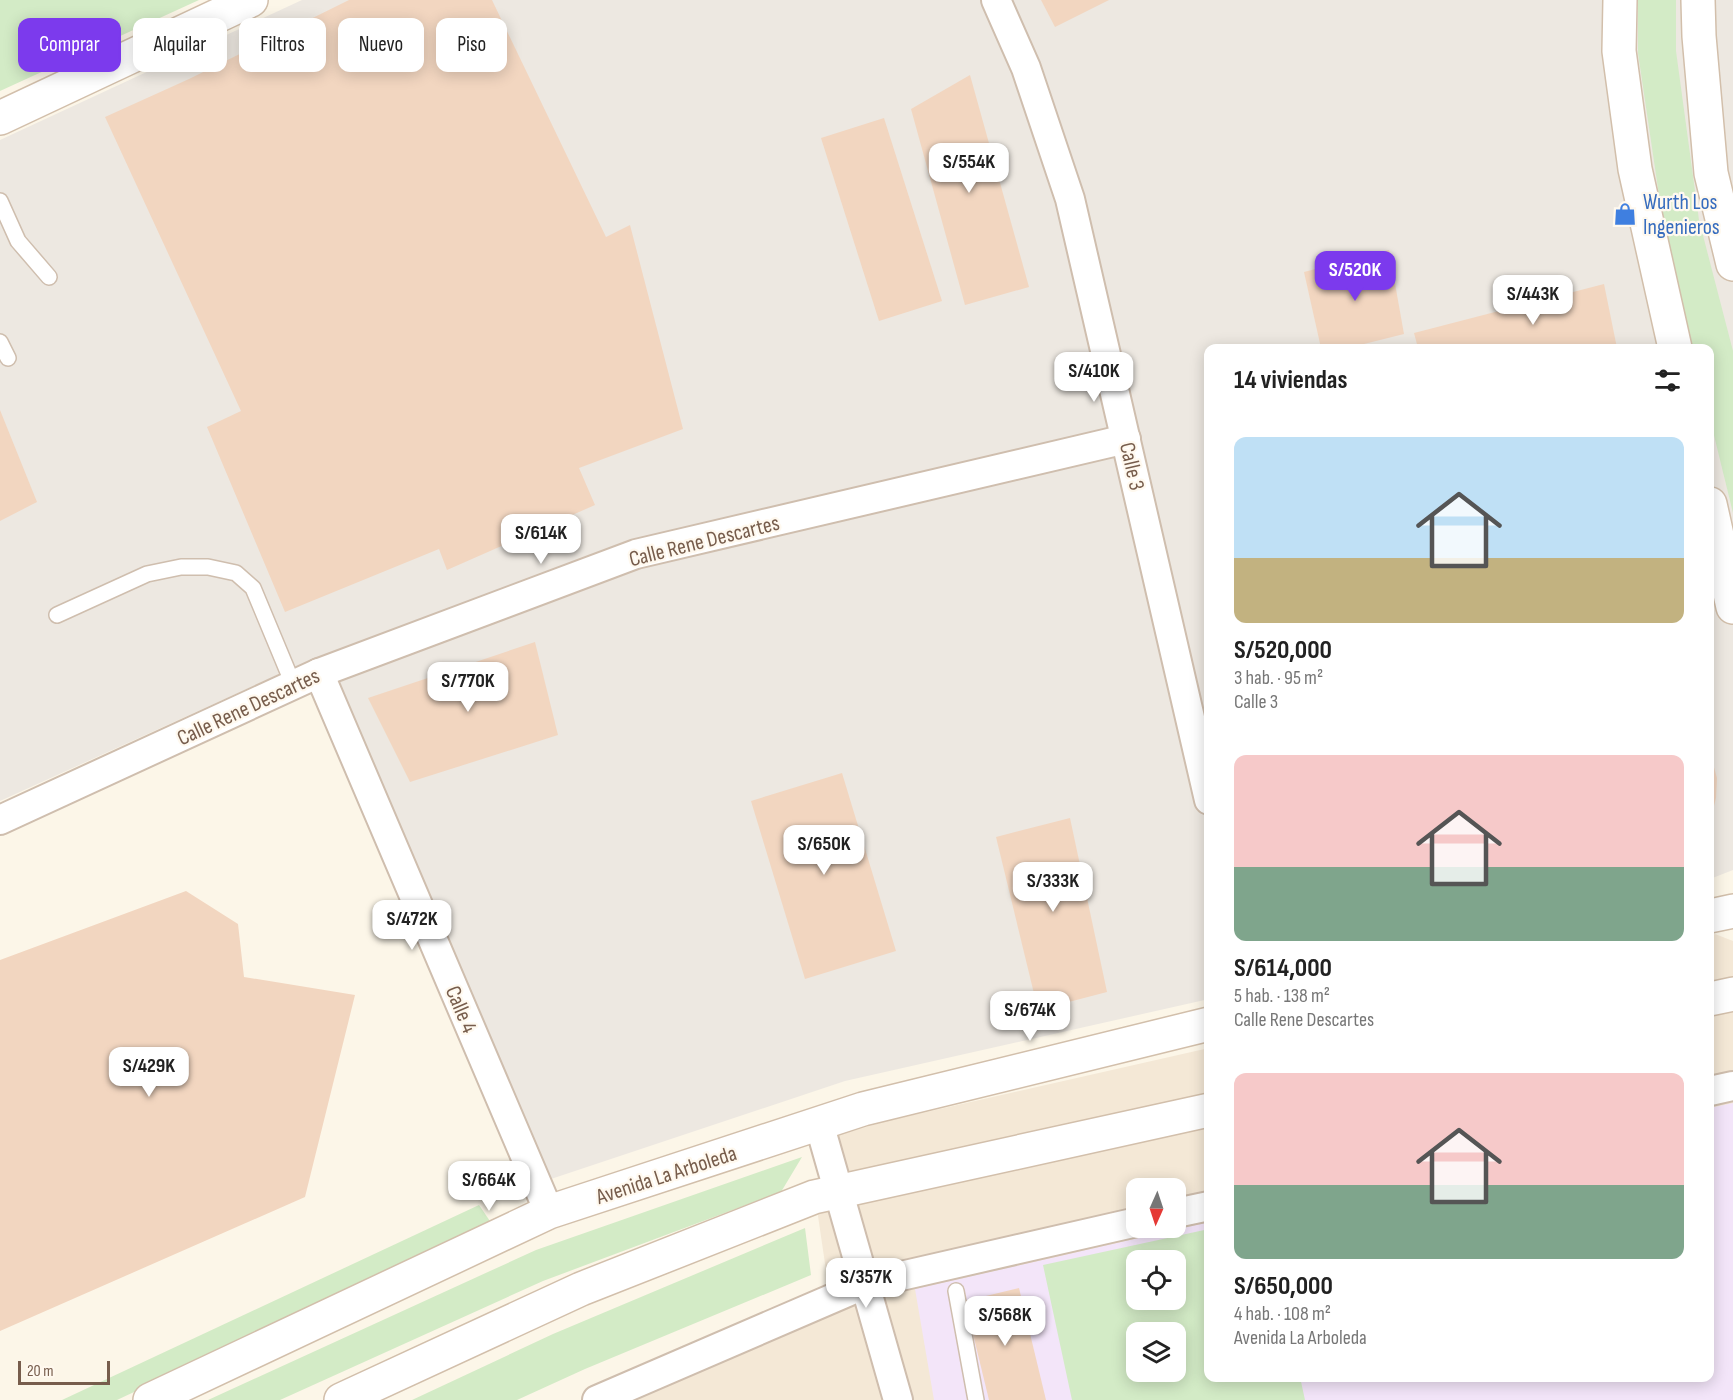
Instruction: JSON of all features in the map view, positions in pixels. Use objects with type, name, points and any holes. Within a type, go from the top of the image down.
[{"type":"street","points":[[0,118],[251,0]]},
{"type":"street","name":"Calle 3","points":[[996,0],[1026,68],[1070,199],[1204,778]]},
{"type":"street","points":[[1620,0],[1619,51],[1635,169],[1674,344]]},
{"type":"street","points":[[1698,0],[1711,173],[1733,264]]},
{"type":"street","name":"Calle Rene Descartes","points":[[0,820],[319,672],[636,554],[1126,439]]},
{"type":"street","points":[[1714,522],[1733,607]]},
{"type":"street","name":"Calle 4","points":[[319,672],[549,1212]]},
{"type":"street","points":[[1714,915],[1733,911]]},
{"type":"street","points":[[1714,998],[1733,994]]},
{"type":"street","name":"Avenida La Arboleda","points":[[150,1400],[549,1212],[862,1109],[1204,1025]]},
{"type":"street","points":[[1714,1090],[1733,1086]]},
{"type":"street","points":[[341,1400],[581,1289],[814,1197],[1204,1111]]},
{"type":"street","points":[[819,1123],[898,1400]]},
{"type":"street","points":[[1186,1211],[1204,1207]]},
{"type":"street","points":[[597,1400],[866,1284],[1126,1225]]},
{"type":"lane","points":[[0,201],[18,241],[49,277]]},
{"type":"lane","points":[[0,342],[8,358]]},
{"type":"lane","points":[[57,615],[147,574],[181,567],[208,567],[236,573],[253,588],[293,684]]},
{"type":"lane","points":[[956,1291],[976,1400]]},
{"type":"shaded area","points":[[302,0],[1733,0],[1733,870],[1714,877],[1714,344],[1204,344],[1204,1000],[845,1081],[551,1179],[317,657],[0,801],[0,140],[147,72],[227,72],[227,35],[239,29],[239,72],[326,72],[326,18],[263,18]]},
{"type":"shaded area","points":[[1715,934],[1733,941],[1733,1400],[634,1400],[832,1311],[818,1216],[839,1135],[887,1121],[1204,1049],[1204,1382],[1714,1382]]},
{"type":"shaded area","points":[[1733,1103],[1733,1400],[934,1400],[915,1289],[1139,1238],[1186,1238],[1186,1227],[1204,1223],[1204,1382],[1714,1382],[1714,1107]]},
{"type":"green space","points":[[0,0],[199,0],[160,18],[133,18],[133,30],[121,36],[121,18],[18,18],[18,72],[42,72],[0,91]]},
{"type":"green space","points":[[1638,0],[1676,0],[1676,51],[1699,220],[1733,351],[1733,513],[1714,435],[1714,344],[1692,344],[1664,229],[1638,53]]},
{"type":"green space","points":[[802,1157],[781,1192],[543,1281],[280,1400],[208,1400],[536,1250]]},
{"type":"green space","points":[[479,1205],[492,1224],[117,1400],[62,1400]]},
{"type":"green space","points":[[805,1228],[811,1275],[585,1369],[517,1400],[412,1400],[553,1334]]},
{"type":"green space","points":[[1204,1230],[1204,1382],[1301,1382],[1305,1400],[1072,1400],[1043,1265],[1168,1238],[1186,1238],[1186,1234]]},
{"type":"building","points":[[349,0],[492,0],[501,18],[436,18],[436,72],[507,72],[507,31],[606,237],[630,225],[683,429],[579,468],[595,505],[447,570],[439,549],[285,612],[207,427],[241,411],[105,117],[203,72],[227,72],[227,60],[239,54],[239,72],[326,72],[326,18],[313,18]]},
{"type":"building","points":[[1041,0],[1109,0],[1055,27]]},
{"type":"building","points":[[970,75],[1029,287],[965,305],[911,109]]},
{"type":"building","points":[[884,118],[942,301],[879,321],[821,138]]},
{"type":"building","points":[[1389,250],[1404,334],[1364,344],[1320,344],[1304,272]]},
{"type":"building","points":[[1604,284],[1616,344],[1417,344],[1414,333]]},
{"type":"building","points":[[0,410],[37,502],[0,521]]},
{"type":"building","points":[[535,642],[558,735],[410,782],[368,698]]},
{"type":"building","points":[[1714,767],[1717,778],[1714,806]]},
{"type":"building","points":[[842,773],[896,951],[805,979],[751,801]]},
{"type":"building","points":[[1070,818],[1107,992],[1038,1010],[996,837]]},
{"type":"building","points":[[186,891],[238,924],[244,977],[355,995],[305,1197],[0,1331],[0,960]]},
{"type":"building","points":[[1019,1288],[1046,1400],[989,1400],[965,1301]]},
{"type":"place","name":"Wurth Los Ingenieros","points":[[1625,214]]}]
